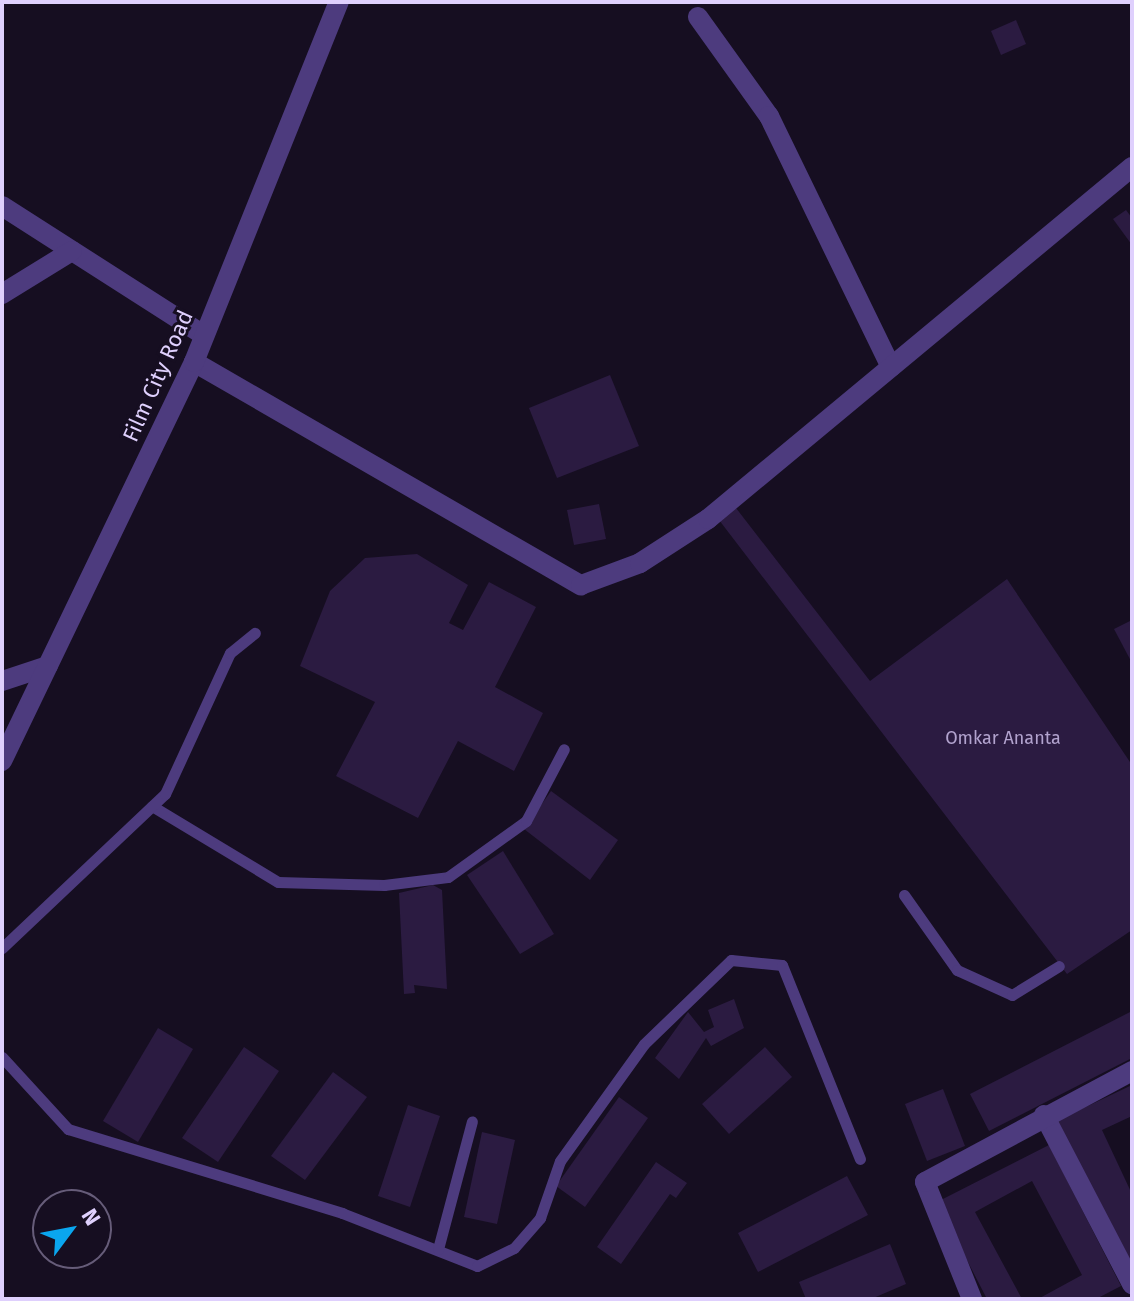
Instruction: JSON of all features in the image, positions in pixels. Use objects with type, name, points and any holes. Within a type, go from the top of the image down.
[{"type":"street","name":"Film City Road","points":[[2,761],[194,362],[339,2]]},
{"type":"street","points":[[698,17],[769,116],[891,367]]},
{"type":"street","points":[[194,362],[581,585],[640,563],[708,519],[1132,167]]},
{"type":"street","points":[[2,206],[204,335]]},
{"type":"street","points":[[2,294],[72,251]]},
{"type":"street","points":[[2,681],[48,666]]},
{"type":"street","points":[[972,1299],[925,1182],[1044,1115],[1132,1071]]},
{"type":"street","points":[[1044,1115],[1132,1284]]},
{"type":"lane","points":[[2,948],[165,794],[230,653],[255,633]]},
{"type":"lane","points":[[152,806],[278,882],[384,885],[448,877],[526,821],[564,749]]},
{"type":"lane","points":[[904,895],[957,970],[1012,995],[1059,966]]},
{"type":"lane","points":[[2,1057],[68,1129],[438,1249],[477,1266],[514,1248],[540,1218],[560,1161],[598,1102],[731,960],[782,965],[860,1159]]},
{"type":"lane","points":[[438,1249],[472,1121]]},
{"type":"building","points":[[1016,20],[1026,44],[1001,55],[991,31]]},
{"type":"building","points":[[1126,210],[1132,218],[1132,245],[1113,219]]},
{"type":"building","points":[[610,375],[639,446],[557,478],[529,408]]},
{"type":"building","points":[[599,504],[606,539],[574,545],[567,510]]},
{"type":"building","name":"Omkar Ananta","points":[[736,508],[870,681],[1007,579],[1132,765],[1132,930],[1067,974],[719,520]]},
{"type":"building","points":[[417,554],[468,585],[449,623],[463,630],[489,582],[536,607],[495,687],[543,713],[514,771],[458,741],[418,818],[336,776],[375,702],[300,666],[330,591],[365,558]]},
{"type":"building","points":[[1132,620],[1132,663],[1114,629]]},
{"type":"building","points":[[551,791],[618,840],[590,880],[524,829]]},
{"type":"building","points":[[503,851],[554,934],[520,954],[467,875]]},
{"type":"building","points":[[433,885],[442,890],[447,989],[414,985],[415,993],[404,994],[399,893]]},
{"type":"building","points":[[734,999],[744,1028],[711,1046],[706,1038],[679,1079],[655,1058],[688,1012],[704,1032],[714,1027],[708,1010]]},
{"type":"building","points":[[1132,1011],[1132,1058],[989,1131],[970,1094]]},
{"type":"building","points":[[158,1028],[193,1049],[138,1142],[103,1121]]},
{"type":"building","points":[[244,1047],[279,1071],[218,1162],[182,1138]]},
{"type":"building","points":[[765,1047],[792,1077],[729,1134],[702,1104]]},
{"type":"building","points":[[333,1072],[367,1097],[305,1180],[271,1156]]},
{"type":"building","points":[[1132,1085],[1132,1116],[1102,1130],[1132,1194],[1132,1263],[1052,1123]]},
{"type":"building","points":[[943,1089],[965,1146],[927,1161],[905,1104]]},
{"type":"building","points":[[619,1097],[648,1118],[585,1207],[556,1186]]},
{"type":"building","points":[[408,1105],[440,1116],[410,1207],[378,1196]]},
{"type":"building","points":[[482,1132],[515,1140],[497,1224],[464,1217]]},
{"type":"building","points":[[1049,1145],[1121,1286],[1096,1299],[1038,1299],[1082,1275],[1032,1181],[975,1212],[1022,1299],[987,1299],[937,1202]]},
{"type":"building","points":[[656,1162],[687,1183],[676,1198],[670,1194],[621,1264],[597,1247]]},
{"type":"building","points":[[847,1176],[868,1215],[758,1272],[738,1233]]},
{"type":"building","points":[[890,1244],[906,1284],[871,1299],[806,1299],[799,1282]]}]
